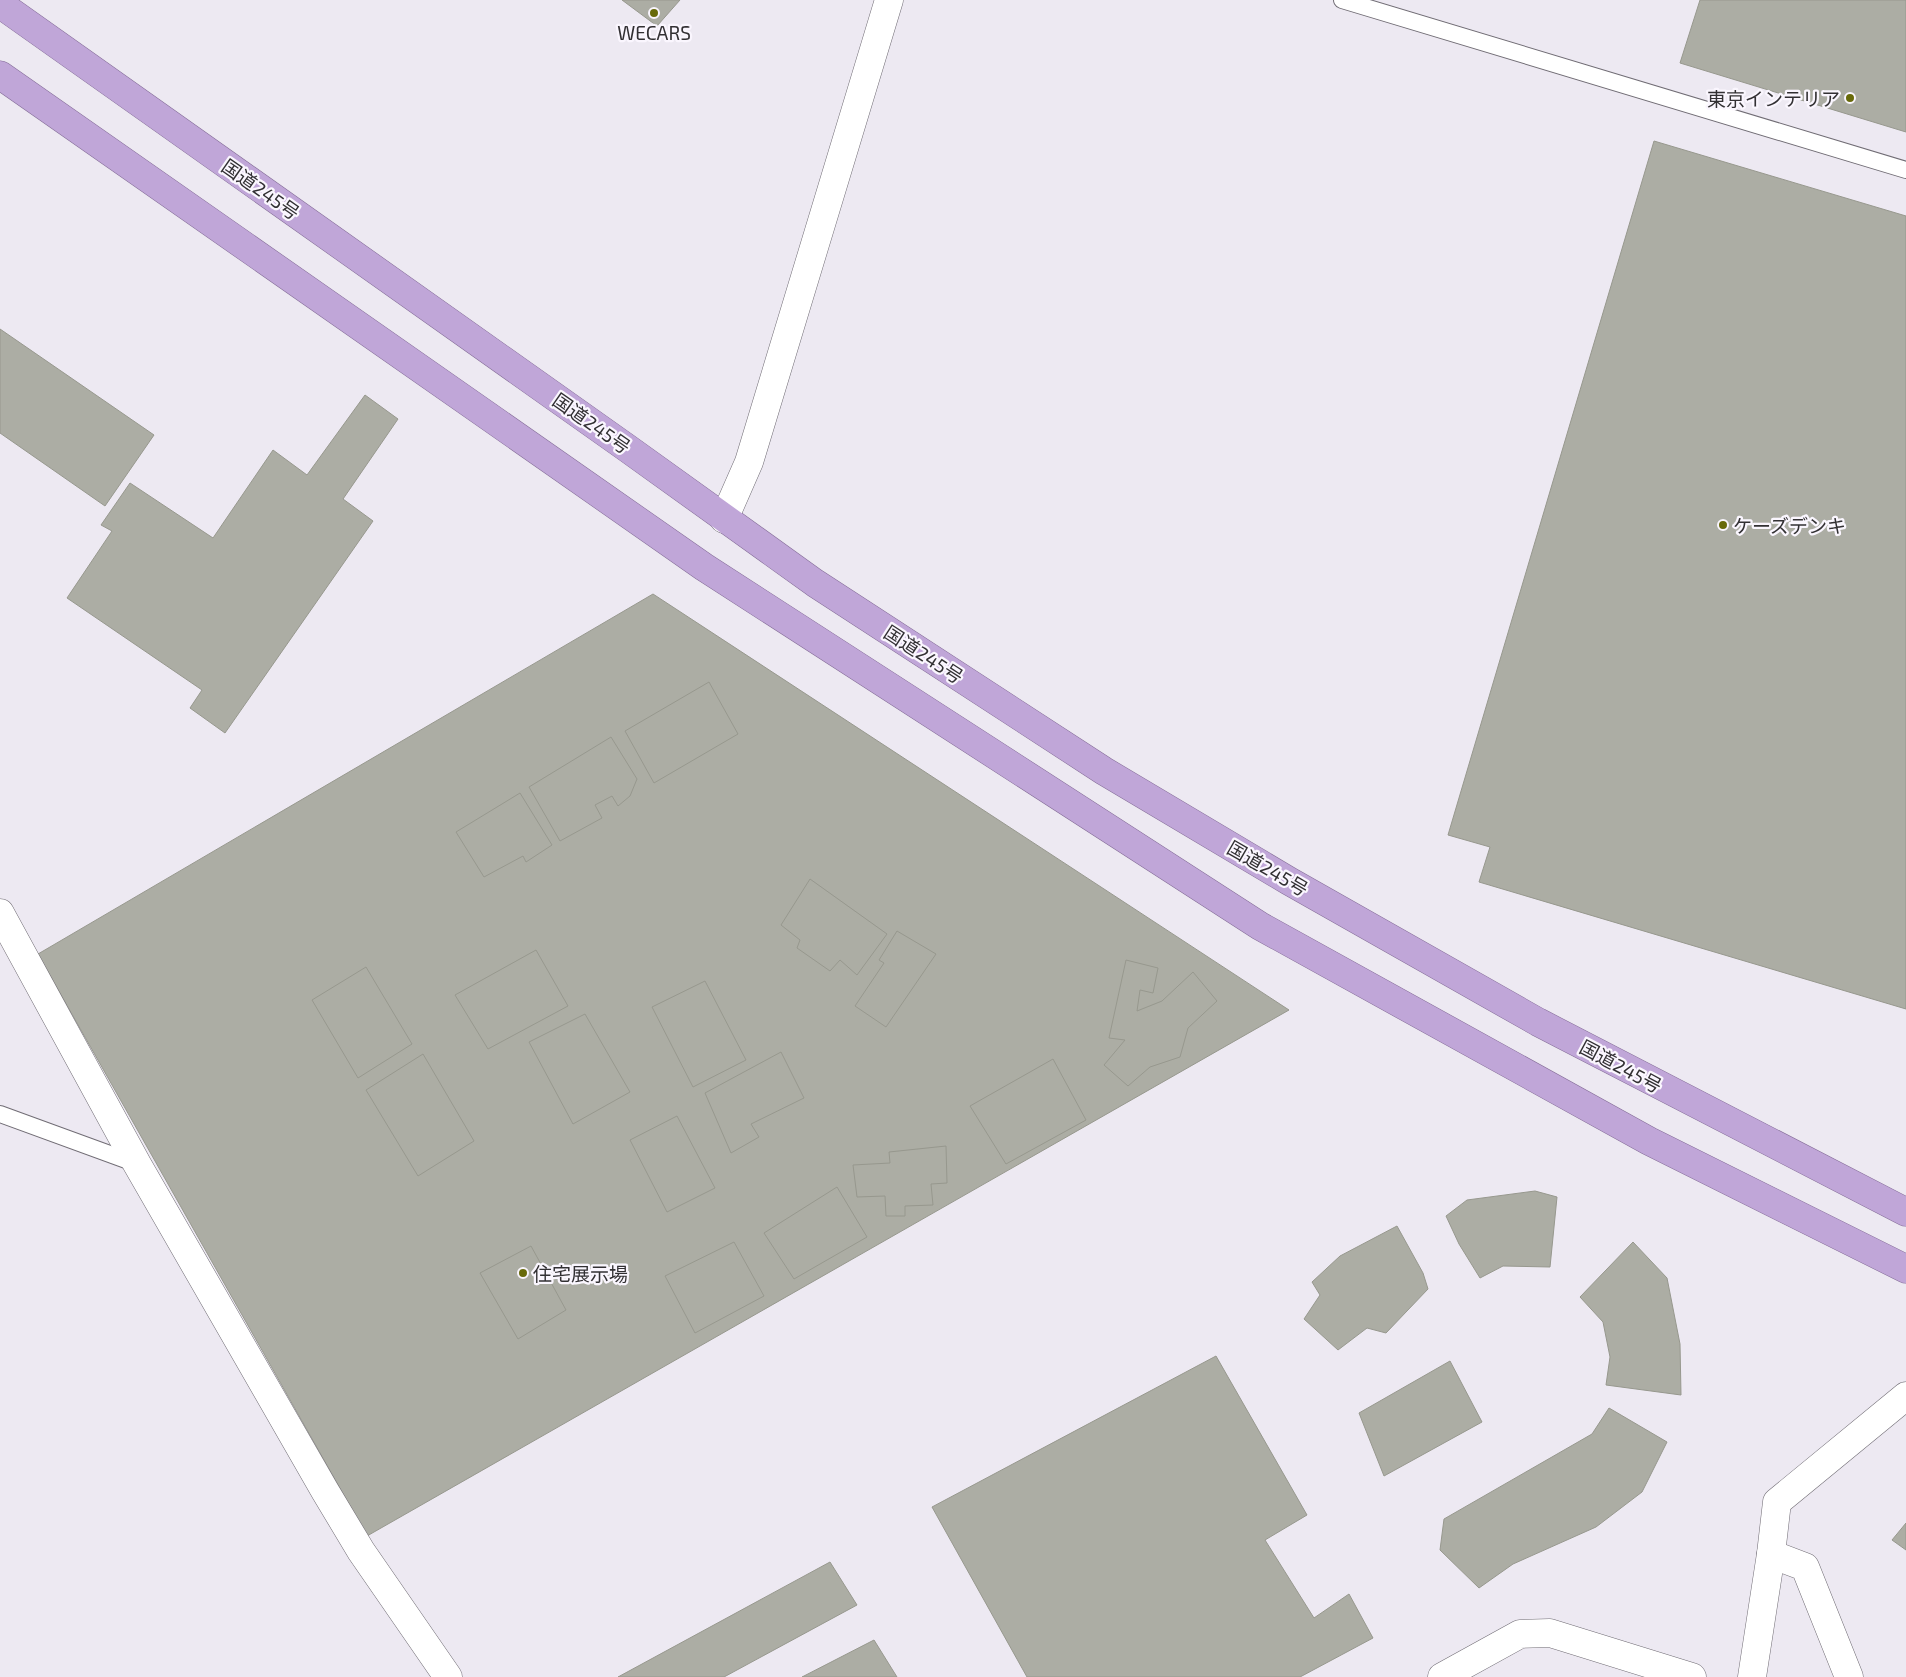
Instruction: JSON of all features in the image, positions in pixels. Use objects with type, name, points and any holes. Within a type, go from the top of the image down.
[{"type":"highway","name":"国道245号","points":[[0,4],[627,448],[814,583],[1104,771],[1289,881],[1538,1022],[1906,1212]]},
{"type":"highway","points":[[0,75],[704,567],[1260,926],[1649,1141],[1906,1269]]},
{"type":"street","points":[[724,519],[750,462],[889,0]]},
{"type":"street","points":[[0,913],[137,1164],[330,1500],[361,1550],[448,1677]]},
{"type":"street","points":[[1752,1677],[1778,1502],[1906,1396]]},
{"type":"street","points":[[1771,1554],[1805,1567],[1849,1677]]},
{"type":"street","points":[[1442,1677],[1520,1634],[1550,1633],[1692,1677]]},
{"type":"lane","points":[[1342,0],[1906,170]]},
{"type":"lane","points":[[0,1114],[137,1164]]},
{"type":"building","name":"WECARS","points":[[622,0],[680,0],[657,26]]},
{"type":"building","name":"東京インテリア","points":[[1700,0],[1906,0],[1906,132],[1680,63]]},
{"type":"building","name":"ケーズデンキ","points":[[1654,141],[1906,216],[1906,1009],[1479,882],[1490,847],[1448,835]]},
{"type":"building","points":[[0,329],[154,435],[105,506],[0,433]]},
{"type":"building","points":[[365,395],[398,419],[343,499],[373,521],[225,733],[190,708],[202,690],[67,598],[112,531],[101,525],[130,483],[213,538],[273,450],[307,475]]},
{"type":"building","name":"住宅展示場","points":[[653,594],[1289,1010],[367,1536],[38,954]]},
{"type":"building","points":[[709,682],[738,734],[654,783],[625,731]]},
{"type":"building","points":[[611,737],[637,779],[630,796],[618,806],[612,796],[595,805],[602,818],[560,841],[529,787]]},
{"type":"building","points":[[520,793],[552,845],[526,862],[523,856],[484,877],[456,832]]},
{"type":"building","points":[[810,879],[887,934],[857,975],[840,960],[830,971],[797,948],[800,940],[781,925]]},
{"type":"building","points":[[897,931],[936,954],[886,1027],[855,1006],[884,963],[879,960]]},
{"type":"building","points":[[536,950],[568,1006],[488,1049],[455,995]]},
{"type":"building","points":[[1126,960],[1158,968],[1153,993],[1140,990],[1137,1011],[1162,1001],[1193,972],[1217,1001],[1188,1028],[1180,1057],[1150,1067],[1128,1086],[1104,1065],[1125,1040],[1109,1038]]},
{"type":"building","points":[[366,967],[412,1044],[358,1078],[312,1000]]},
{"type":"building","points":[[705,981],[746,1060],[693,1087],[652,1007]]},
{"type":"building","points":[[585,1014],[630,1092],[573,1124],[529,1042]]},
{"type":"building","points":[[781,1052],[804,1098],[751,1124],[759,1137],[731,1153],[705,1093]]},
{"type":"building","points":[[423,1054],[474,1141],[418,1176],[366,1090]]},
{"type":"building","points":[[1053,1059],[1086,1120],[1006,1164],[970,1106]]},
{"type":"building","points":[[677,1116],[715,1188],[667,1212],[630,1140]]},
{"type":"building","points":[[946,1146],[947,1183],[931,1184],[933,1205],[905,1206],[905,1216],[886,1216],[885,1196],[857,1197],[853,1165],[890,1163],[889,1152]]},
{"type":"building","points":[[837,1187],[867,1237],[794,1279],[764,1233]]},
{"type":"building","points":[[1535,1191],[1557,1197],[1550,1267],[1503,1266],[1480,1278],[1459,1244],[1446,1216],[1467,1200]]},
{"type":"building","points":[[1397,1226],[1423,1273],[1428,1289],[1386,1333],[1367,1328],[1338,1350],[1304,1319],[1320,1295],[1312,1282],[1340,1256]]},
{"type":"building","points":[[734,1242],[764,1296],[695,1333],[665,1276]]},
{"type":"building","points":[[1633,1242],[1667,1278],[1680,1344],[1681,1395],[1606,1385],[1610,1357],[1603,1322],[1580,1297]]},
{"type":"building","points":[[531,1246],[566,1310],[518,1339],[480,1273]]},
{"type":"building","points":[[1216,1356],[1307,1515],[1265,1540],[1314,1618],[1349,1594],[1373,1638],[1300,1677],[1027,1677],[932,1507]]},
{"type":"building","points":[[1450,1361],[1482,1422],[1384,1476],[1359,1413]]},
{"type":"building","points":[[1609,1408],[1667,1442],[1642,1492],[1596,1527],[1513,1564],[1479,1588],[1440,1550],[1444,1519],[1592,1434]]},
{"type":"building","points":[[1906,1523],[1906,1550],[1892,1540]]},
{"type":"building","points":[[830,1562],[857,1605],[724,1677],[618,1677]]},
{"type":"building","points":[[874,1640],[897,1677],[802,1677]]},
{"type":"place","name":"WECARS","points":[[654,13]]},
{"type":"place","name":"東京インテリア","points":[[1850,98]]},
{"type":"place","name":"ケーズデンキ","points":[[1723,525]]},
{"type":"place","name":"住宅展示場","points":[[523,1273]]}]
